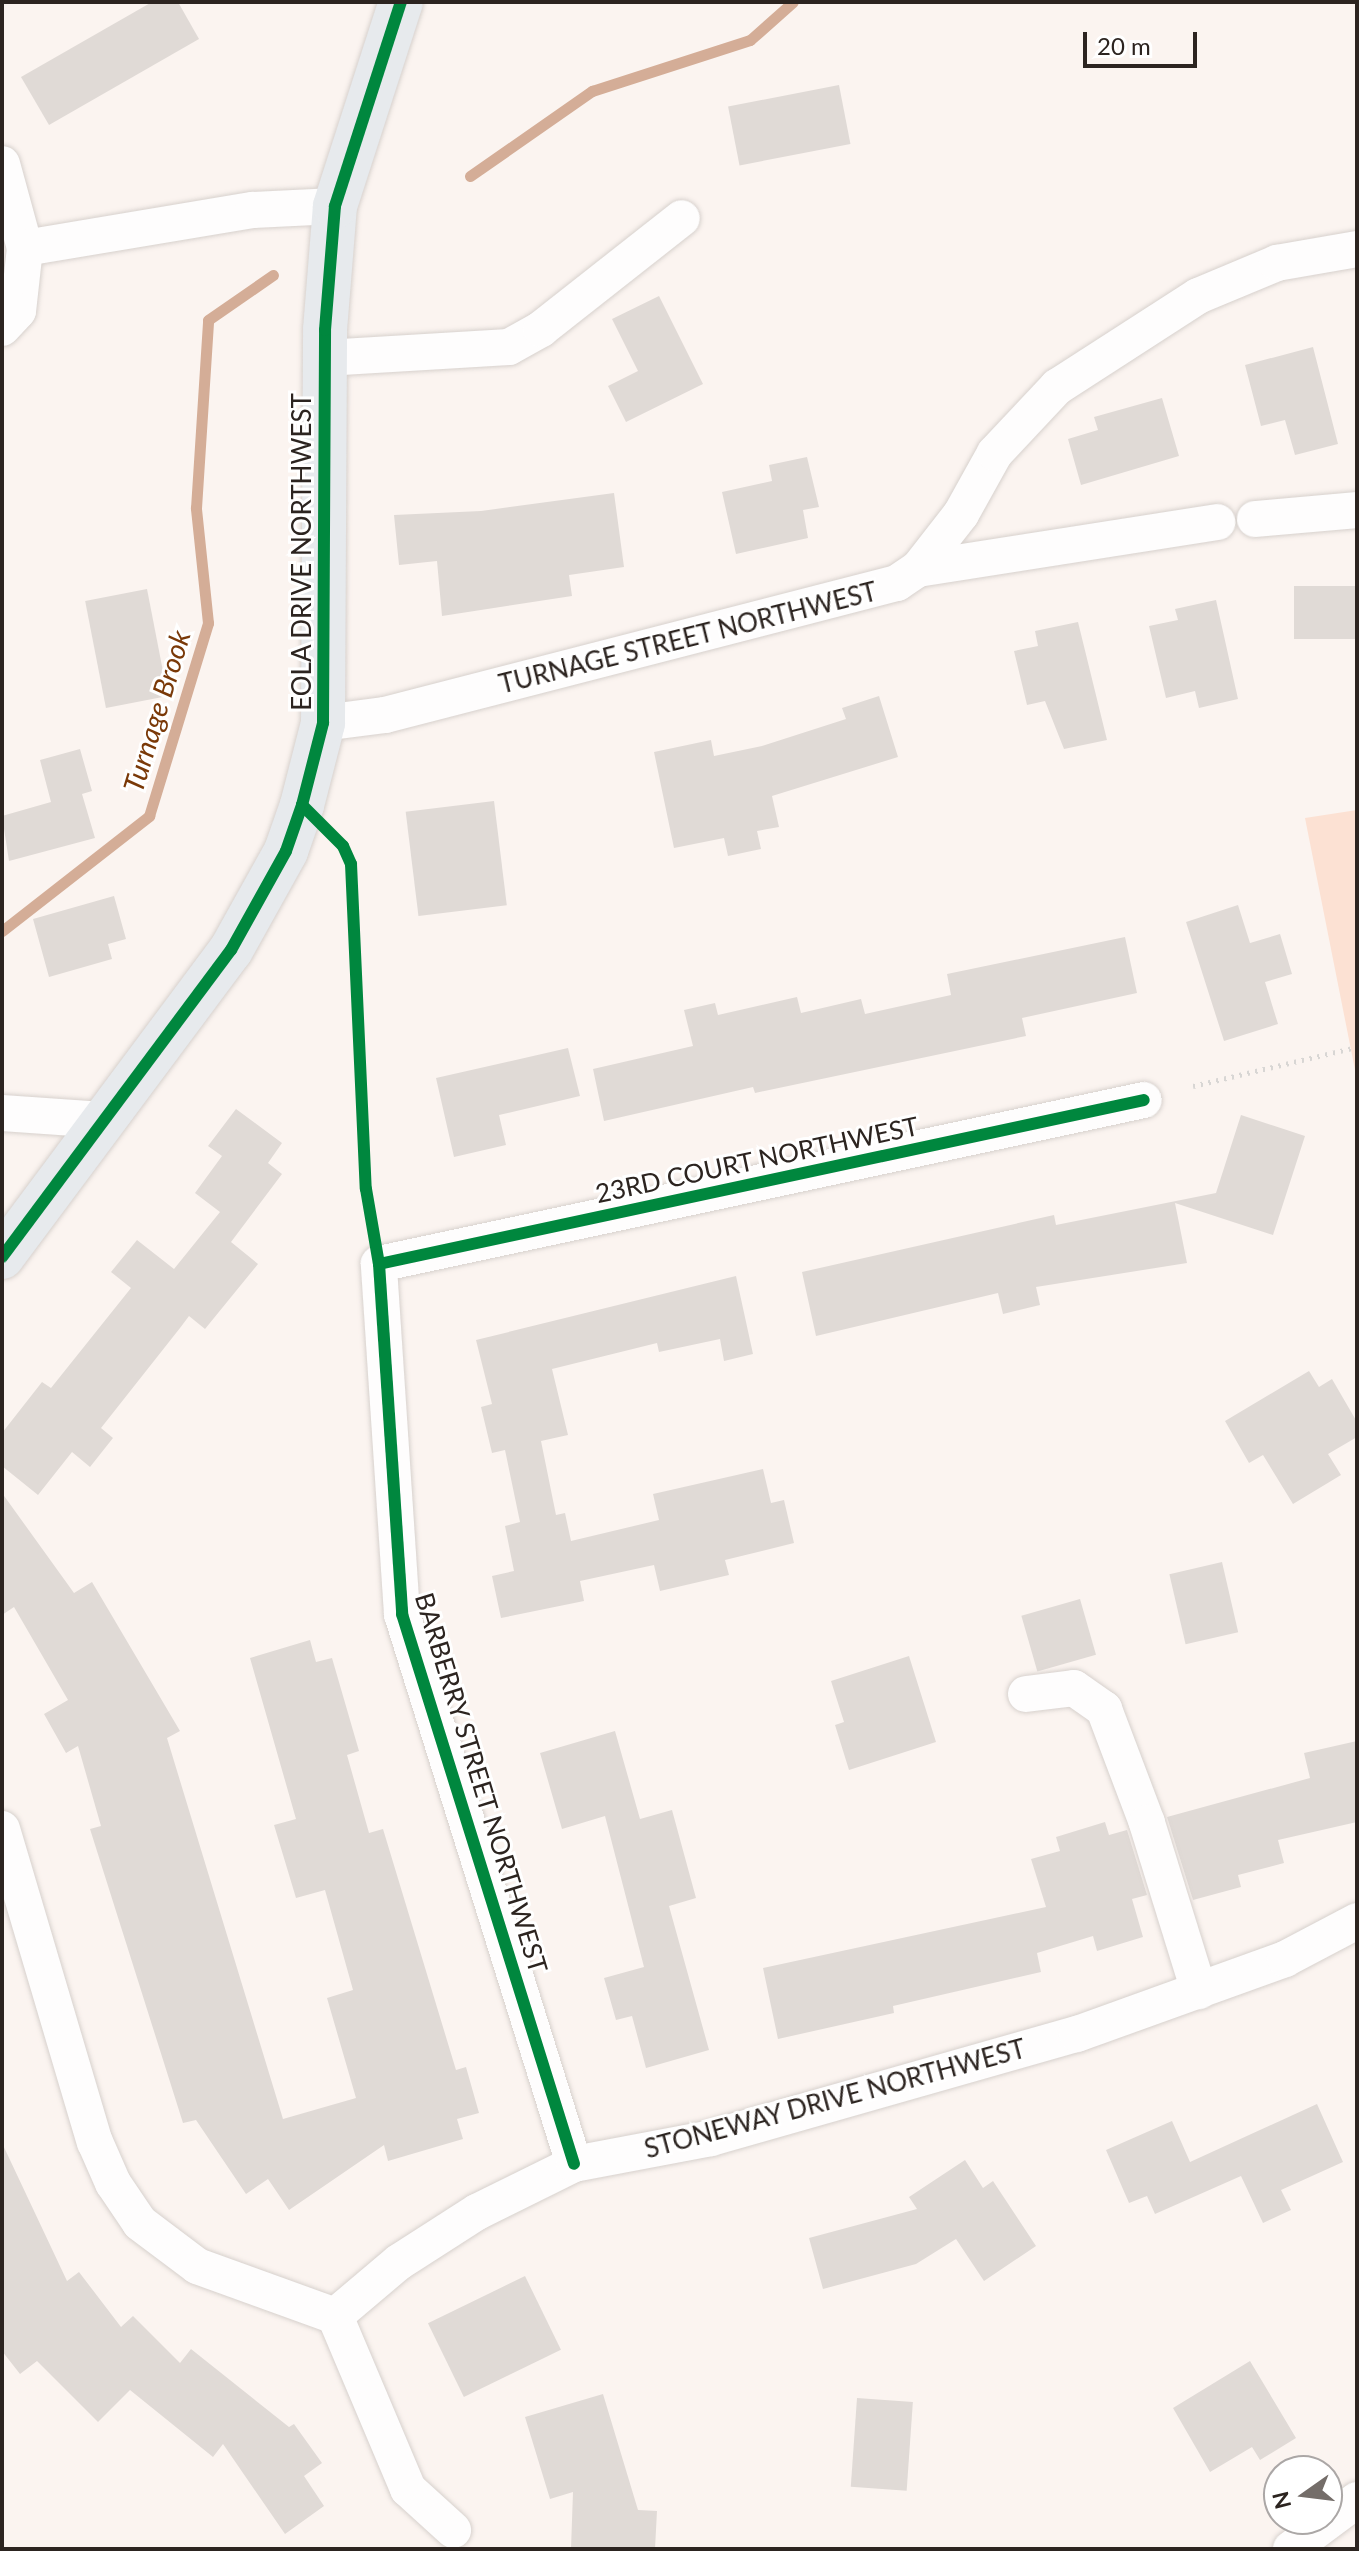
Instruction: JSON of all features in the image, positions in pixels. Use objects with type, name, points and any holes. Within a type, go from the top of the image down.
[{"type":"main road","name":"EOLA DRIVE NORTHWEST","points":[[2,1257],[262,900],[294,828],[323,723],[325,358],[335,206],[401,2]]},
{"type":"street","points":[[2,164],[25,248],[18,311],[2,328]]},
{"type":"street","points":[[25,248],[253,210],[335,206]]},
{"type":"street","points":[[325,358],[509,347],[541,329],[682,218]]},
{"type":"street","name":"TURNAGE STREET NORTHWEST","points":[[323,723],[385,715],[871,594],[918,569],[961,514],[995,453],[1057,387],[1198,296],[1277,263],[1357,249]]},
{"type":"street","points":[[1255,519],[1357,510]]},
{"type":"street","points":[[918,569],[1217,522]]},
{"type":"street","name":"23RD COURT NORTHWEST","points":[[379,1264],[1144,1100]]},
{"type":"street","points":[[2,1113],[103,1120]]},
{"type":"street","name":"BARBERRY STREET NORTHWEST","points":[[379,1264],[402,1614],[574,2164]]},
{"type":"street","points":[[1026,1694],[1074,1688],[1104,1709],[1147,1823],[1199,1991]]},
{"type":"street","points":[[2,1829],[11,1889],[95,2142],[113,2183],[140,2223],[197,2266],[335,2316],[408,2489],[453,2530]]},
{"type":"street","name":"STONEWAY DRIVE NORTHWEST","points":[[335,2316],[399,2262],[477,2212],[574,2164],[711,2138],[937,2077],[1199,1991],[1285,1959],[1357,1921]]},
{"type":"street","points":[[1291,2549],[1357,2500]]},
{"type":"path","points":[[1193,1086],[1357,1047]]},
{"type":"shaded area","points":[[1357,810],[1357,1080],[1305,818]]},
{"type":"building","points":[[152,2],[178,2],[199,39],[49,125],[21,77]]},
{"type":"building","points":[[839,85],[850,144],[740,165],[728,107]]},
{"type":"building","points":[[659,296],[703,384],[626,422],[608,386],[638,371],[612,319]]},
{"type":"building","points":[[1313,347],[1338,444],[1295,455],[1285,420],[1261,426],[1245,365]]},
{"type":"building","points":[[1162,398],[1179,456],[1081,485],[1068,439],[1098,430],[1094,417]]},
{"type":"building","points":[[807,457],[819,507],[803,510],[808,538],[736,554],[722,492],[772,481],[769,465]]},
{"type":"building","points":[[614,493],[624,567],[569,575],[572,596],[442,616],[437,561],[399,565],[394,515],[481,511]]},
{"type":"building","points":[[1294,586],[1357,586],[1357,639],[1294,639]]},
{"type":"building","points":[[147,589],[168,696],[106,708],[85,601]]},
{"type":"building","points":[[1216,600],[1238,699],[1199,708],[1195,691],[1166,698],[1149,626],[1178,620],[1175,609]]},
{"type":"building","points":[[1078,622],[1107,740],[1064,749],[1045,701],[1027,705],[1014,651],[1038,646],[1035,631]]},
{"type":"building","points":[[879,696],[898,757],[772,796],[779,827],[757,831],[761,849],[728,856],[724,838],[674,848],[654,752],[711,740],[714,756],[762,746],[846,719],[842,708]]},
{"type":"building","points":[[80,749],[92,791],[82,794],[95,838],[9,861],[2,816],[51,802],[40,760]]},
{"type":"building","points":[[494,801],[507,905],[418,916],[406,812]]},
{"type":"building","points":[[114,896],[126,939],[108,944],[112,959],[49,977],[33,919]]},
{"type":"building","points":[[1238,905],[1250,943],[1280,934],[1292,974],[1265,982],[1278,1024],[1224,1041],[1186,922]]},
{"type":"building","points":[[1125,937],[1137,993],[1022,1018],[1026,1036],[755,1093],[753,1087],[604,1121],[593,1069],[693,1046],[684,1010],[715,1003],[718,1015],[797,997],[801,1013],[861,999],[865,1014],[951,995],[947,974]]},
{"type":"building","points":[[568,1048],[580,1096],[499,1115],[506,1145],[454,1157],[436,1078]]},
{"type":"building","points":[[236,1109],[282,1143],[268,1163],[282,1174],[231,1242],[258,1264],[205,1329],[189,1316],[101,1428],[113,1438],[90,1467],[72,1452],[38,1495],[2,1466],[2,1433],[42,1382],[51,1388],[131,1288],[111,1272],[137,1240],[174,1269],[220,1212],[195,1193],[222,1156],[208,1146]]},
{"type":"building","points":[[1241,1115],[1305,1136],[1273,1235],[1175,1203],[1187,1263],[1036,1287],[1040,1305],[1003,1314],[998,1293],[816,1336],[802,1272],[1054,1215],[1056,1225],[1216,1193]]},
{"type":"building","points":[[736,1276],[753,1354],[724,1361],[720,1339],[659,1352],[657,1343],[552,1369],[568,1435],[541,1441],[556,1515],[565,1513],[571,1541],[659,1520],[653,1494],[763,1469],[771,1503],[784,1500],[794,1543],[725,1560],[729,1575],[660,1591],[654,1565],[580,1581],[584,1601],[501,1618],[492,1576],[514,1571],[505,1526],[520,1522],[505,1450],[492,1453],[481,1407],[492,1404],[476,1340]]},
{"type":"building","points":[[1309,1371],[1319,1387],[1332,1379],[1357,1422],[1357,1437],[1328,1454],[1341,1475],[1293,1504],[1263,1455],[1249,1463],[1225,1421]]},
{"type":"building","points":[[2,1493],[74,1593],[92,1582],[180,1731],[167,1738],[283,2119],[356,2098],[327,1998],[353,1990],[325,1890],[296,1898],[274,1825],[296,1819],[250,1658],[310,1640],[316,1662],[332,1658],[359,1751],[347,1755],[369,1833],[383,1829],[456,2070],[466,2067],[479,2113],[457,2119],[463,2139],[388,2161],[384,2145],[289,2210],[268,2179],[246,2194],[196,2120],[183,2123],[90,1829],[101,1826],[78,1746],[66,1753],[44,1714],[68,1700],[14,1607],[2,1615]]},
{"type":"building","points":[[1222,1562],[1238,1632],[1186,1644],[1169,1574]]},
{"type":"building","points":[[1080,1599],[1096,1655],[1037,1672],[1021,1616]]},
{"type":"building","points":[[909,1656],[936,1742],[849,1770],[835,1725],[844,1722],[831,1681]]},
{"type":"building","points":[[615,1731],[640,1819],[672,1810],[696,1898],[669,1906],[709,2050],[646,2068],[632,2016],[616,2020],[604,1978],[644,1967],[605,1816],[562,1829],[540,1753]]},
{"type":"building","points":[[1357,1741],[1357,1822],[1278,1840],[1284,1863],[1238,1875],[1241,1887],[1193,1900],[1167,1817],[1310,1778],[1304,1753]]},
{"type":"building","points":[[1105,1822],[1109,1835],[1127,1830],[1147,1895],[1132,1899],[1143,1937],[1097,1951],[1093,1936],[1037,1953],[1041,1972],[893,2006],[894,2013],[778,2039],[763,1968],[1046,1907],[1031,1859],[1060,1851],[1056,1837]]},
{"type":"building","points":[[1317,2104],[1343,2162],[1281,2190],[1291,2210],[1263,2223],[1241,2176],[1155,2214],[1147,2196],[1129,2203],[1106,2150],[1172,2121],[1190,2162]]},
{"type":"building","points":[[2,2143],[67,2281],[79,2272],[121,2327],[133,2316],[180,2363],[191,2349],[289,2427],[294,2424],[322,2463],[304,2476],[324,2506],[285,2534],[223,2444],[213,2457],[130,2390],[98,2422],[37,2361],[20,2374],[2,2351]]},
{"type":"building","points":[[965,2160],[983,2188],[993,2181],[1036,2246],[984,2281],[956,2239],[916,2264],[823,2289],[809,2238],[917,2209],[909,2197]]},
{"type":"building","points":[[525,2276],[561,2350],[464,2397],[428,2323]]},
{"type":"building","points":[[1250,2361],[1296,2438],[1263,2455],[1260,2460],[1252,2447],[1210,2472],[1173,2408]]},
{"type":"building","points":[[603,2394],[638,2510],[657,2511],[655,2549],[571,2549],[573,2492],[550,2499],[525,2417]]},
{"type":"building","points":[[857,2398],[913,2402],[907,2491],[851,2487]]},
{"type":"waterway","name":"Turnage Brook","points":[[470,176],[592,91],[750,40],[793,2]]},
{"type":"waterway","name":"Turnage Brook","points":[[2,931],[149,816],[208,623],[196,508],[208,320],[273,275]]},
{"type":"cycle path","points":[[2,1257],[231,950],[286,851],[302,805],[323,723],[325,330],[335,206],[401,2]]},
{"type":"cycle path","points":[[302,805],[343,846],[351,864],[366,1189],[379,1264],[402,1614],[574,2164]]},
{"type":"cycle path","points":[[379,1264],[1144,1100]]}]
